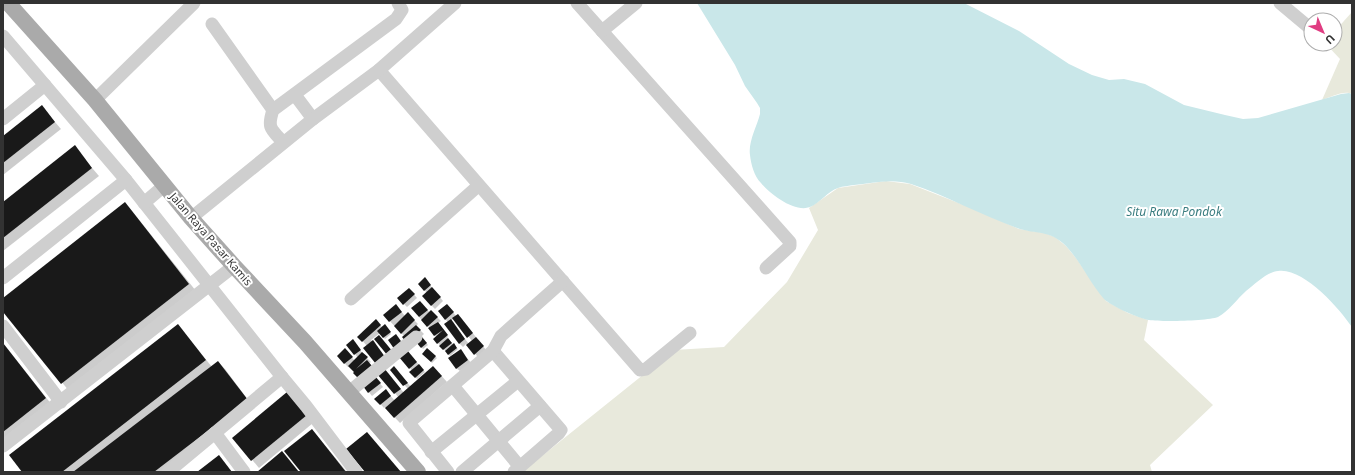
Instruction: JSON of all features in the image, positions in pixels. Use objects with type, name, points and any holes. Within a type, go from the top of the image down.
[{"type":"main road","name":"Jalan Raya Pasar Kamis","points":[[8,3],[95,100],[191,218],[305,342],[418,472]]},
{"type":"lane","points":[[95,100],[194,3]]},
{"type":"lane","points":[[283,142],[271,129],[269,121],[273,110],[396,20],[402,10],[398,3]]},
{"type":"lane","points":[[191,218],[283,142],[379,70],[455,3]]},
{"type":"lane","points":[[577,3],[790,242],[790,246],[766,268]]},
{"type":"lane","points":[[602,31],[636,3]]},
{"type":"lane","points":[[1280,3],[1303,23]]},
{"type":"lane","points":[[212,24],[273,110]]},
{"type":"lane","points":[[3,36],[126,180],[282,378],[306,406],[356,472]]},
{"type":"lane","points":[[379,70],[478,186],[640,370],[646,369],[690,333]]},
{"type":"lane","points":[[3,119],[45,85]]},
{"type":"lane","points":[[295,95],[313,119]]},
{"type":"lane","points":[[3,278],[126,180]]},
{"type":"lane","points":[[144,203],[165,185]]},
{"type":"lane","points":[[351,299],[478,186]]},
{"type":"lane","points":[[3,446],[234,266]]},
{"type":"lane","points":[[448,472],[409,423],[493,352],[501,336],[563,281]]},
{"type":"lane","points":[[3,326],[61,402]]},
{"type":"lane","points":[[349,392],[416,337]]},
{"type":"lane","points":[[453,386],[498,441],[517,469],[561,432],[560,428],[493,352]]},
{"type":"lane","points":[[168,472],[282,378]]},
{"type":"lane","points":[[432,452],[518,381]]},
{"type":"lane","points":[[462,472],[540,406]]},
{"type":"lane","points":[[215,433],[244,472]]},
{"type":"shaded area","points":[[1352,12],[1352,94],[1341,93],[1322,100],[1340,59],[1333,52],[1343,52],[1343,22]]},
{"type":"shaded area","points":[[886,181],[910,184],[974,209],[1019,229],[1045,233],[1055,237],[1066,246],[1076,258],[1106,301],[1128,313],[1148,320],[1144,340],[1213,405],[1150,465],[1152,472],[522,472],[674,350],[724,347],[787,282],[818,230],[809,208],[838,188]]},
{"type":"water","name":"Situ Rawa Pondok","points":[[697,3],[964,3],[1019,31],[1069,64],[1092,75],[1109,80],[1124,79],[1145,84],[1184,105],[1243,119],[1258,118],[1341,94],[1352,94],[1352,327],[1320,290],[1298,275],[1288,271],[1278,271],[1265,276],[1246,291],[1226,312],[1218,317],[1184,321],[1155,321],[1145,319],[1133,315],[1104,299],[1071,252],[1054,237],[1043,233],[1017,228],[938,194],[904,182],[882,182],[842,187],[834,190],[810,207],[804,208],[790,205],[770,192],[755,173],[751,162],[750,145],[760,114],[760,108],[745,86],[735,65]]},
{"type":"building","points":[[42,105],[55,122],[3,163],[3,136]]},
{"type":"building","points":[[75,145],[92,168],[3,238],[3,202]]},
{"type":"building","points":[[125,202],[189,284],[61,384],[3,312],[3,298]]},
{"type":"building","points":[[425,277],[431,285],[424,291],[418,284]]},
{"type":"building","points":[[432,287],[441,297],[431,306],[422,296]]},
{"type":"building","points":[[409,288],[415,294],[403,305],[397,298]]},
{"type":"building","points":[[420,301],[428,310],[419,317],[411,308]]},
{"type":"building","points":[[396,304],[402,312],[389,322],[383,315]]},
{"type":"building","points":[[447,304],[454,312],[445,320],[438,311]]},
{"type":"building","points":[[431,310],[438,317],[427,327],[421,320]]},
{"type":"building","points":[[408,312],[415,320],[401,334],[394,326]]},
{"type":"building","points":[[458,314],[473,333],[467,338],[452,318]]},
{"type":"building","points":[[376,319],[381,325],[362,342],[357,337]]},
{"type":"building","points":[[451,319],[465,339],[459,344],[444,324]]},
{"type":"building","points":[[438,322],[448,335],[437,344],[433,339],[443,330],[434,336],[428,328]]},
{"type":"building","points":[[178,324],[206,360],[62,472],[22,472],[9,455]]},
{"type":"building","points":[[385,324],[391,332],[383,338],[377,331]]},
{"type":"building","points":[[416,325],[421,330],[406,342],[402,337]]},
{"type":"building","points":[[396,334],[403,344],[395,350],[388,340]]},
{"type":"building","points":[[379,335],[393,352],[388,356],[374,339]]},
{"type":"building","points":[[422,337],[427,343],[421,348],[416,342]]},
{"type":"building","points":[[476,337],[484,346],[474,355],[466,345]]},
{"type":"building","points":[[448,338],[452,343],[443,350],[439,346]]},
{"type":"building","points":[[353,339],[361,350],[354,355],[346,345]]},
{"type":"building","points":[[373,340],[385,357],[376,364],[363,348]]},
{"type":"building","points":[[3,343],[46,398],[3,432]]},
{"type":"building","points":[[454,343],[457,348],[448,355],[445,351]]},
{"type":"building","points":[[345,348],[353,357],[344,364],[337,356]]},
{"type":"building","points":[[427,348],[436,356],[431,362],[422,354]]},
{"type":"building","points":[[461,349],[468,360],[456,369],[448,358]]},
{"type":"building","points":[[407,350],[417,362],[409,369],[399,357]]},
{"type":"building","points":[[362,352],[368,357],[356,369],[367,360],[372,366],[358,378],[348,366]]},
{"type":"building","points":[[218,361],[248,400],[154,472],[73,472]]},
{"type":"building","points":[[419,364],[424,370],[415,378],[409,372]]},
{"type":"building","points":[[394,366],[408,383],[403,386],[390,370]]},
{"type":"building","points":[[433,366],[442,376],[394,418],[385,408]]},
{"type":"building","points":[[384,368],[401,389],[394,394],[377,374]]},
{"type":"building","points":[[375,376],[381,383],[368,393],[363,386]]},
{"type":"building","points":[[386,389],[391,396],[380,405],[374,399]]},
{"type":"building","points":[[287,392],[307,415],[251,461],[232,438]]},
{"type":"building","points":[[312,429],[346,472],[301,472],[284,451]]},
{"type":"building","points":[[367,432],[401,472],[365,472],[346,449]]},
{"type":"building","points":[[282,451],[299,472],[257,472]]},
{"type":"building","points":[[219,455],[232,472],[197,472]]}]
